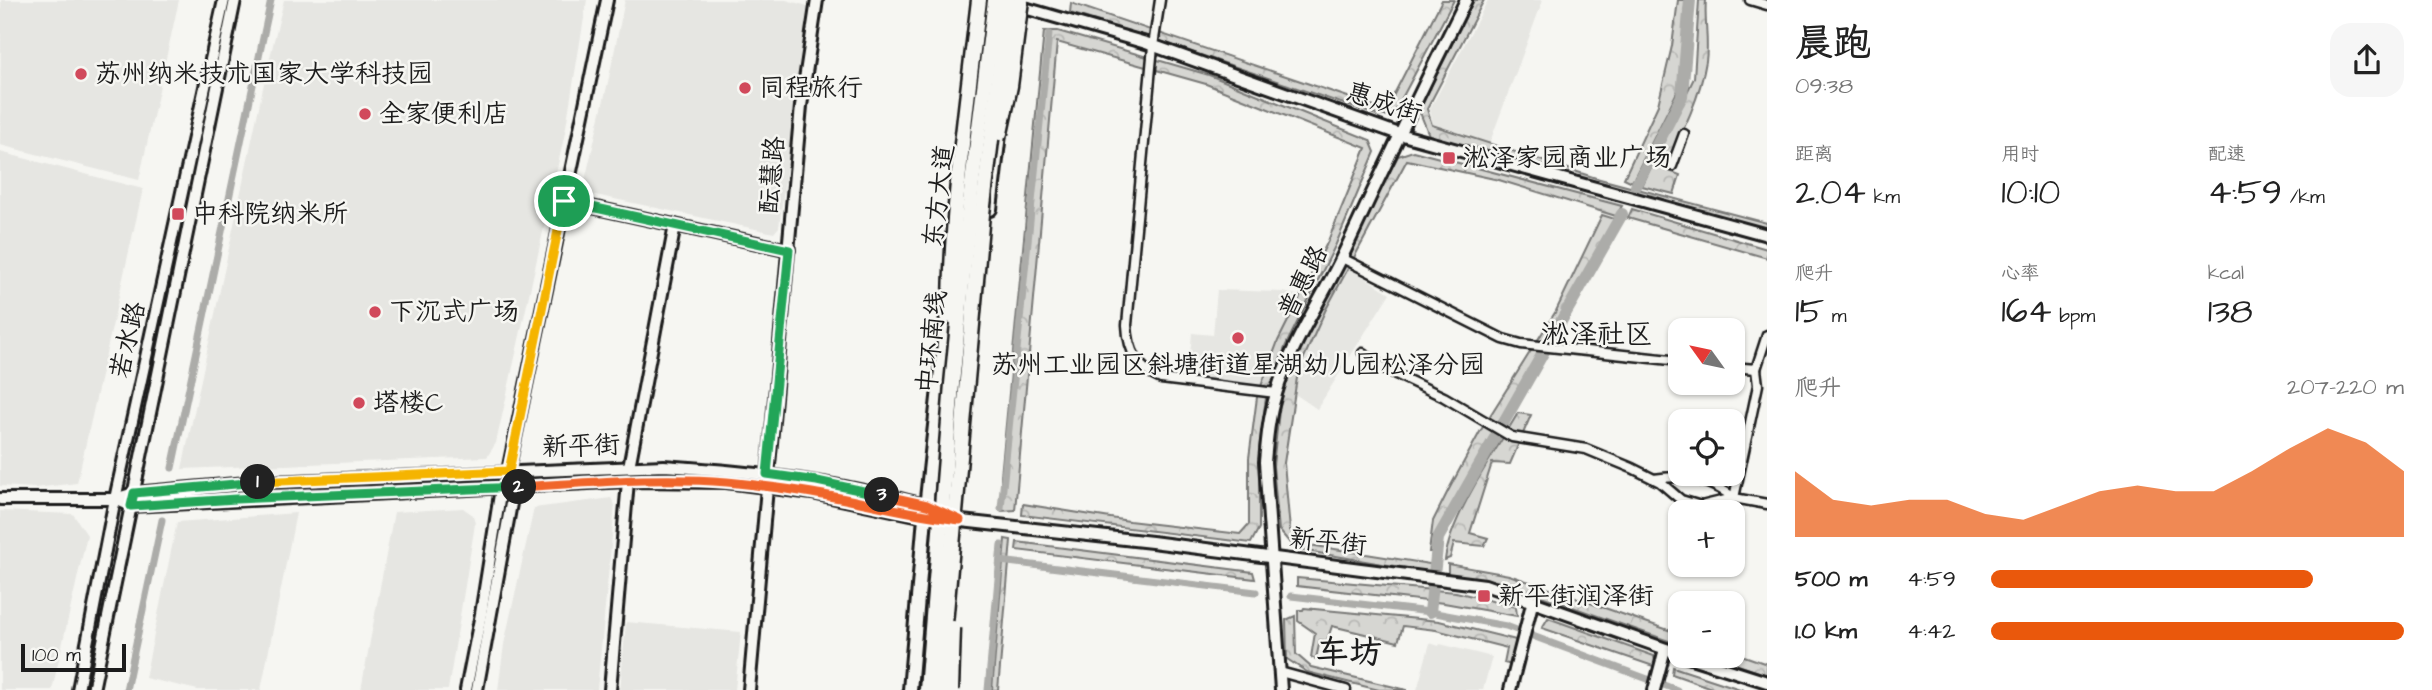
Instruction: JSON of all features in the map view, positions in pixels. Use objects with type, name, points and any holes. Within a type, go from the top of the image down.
[{"type":"highway","points":[[952,384],[951,282],[979,0]]},
{"type":"highway","name":"中环南线","points":[[927,690],[952,384],[991,0]]},
{"type":"highway","name":"中环南线","points":[[939,690],[982,214],[1010,86],[1015,1]]},
{"type":"highway","points":[[949,690],[953,662],[952,564]]},
{"type":"main road","name":"若水路","points":[[78,690],[115,499],[224,0]]},
{"type":"main road","name":"若水路","points":[[94,690],[235,0]]},
{"type":"main road","points":[[466,690],[501,488],[509,471],[607,0]]},
{"type":"main road","name":"酝慧路","points":[[750,690],[801,106],[817,0]]},
{"type":"main road","name":"惠成街","points":[[991,0],[1015,1],[1153,46],[1399,134],[1767,235]]},
{"type":"main road","name":"东方大道","points":[[910,690],[940,363],[991,0]]},
{"type":"main road","name":"普惠路","points":[[1281,690],[1265,462],[1268,429],[1276,393],[1287,363],[1342,258],[1465,0]]},
{"type":"main road","name":"东方大道","points":[[949,690],[960,520],[987,230],[1015,1]]},
{"type":"main road","points":[[564,201],[789,250]]},
{"type":"main road","points":[[629,467],[675,225]]},
{"type":"main road","name":"新平街","points":[[0,499],[115,499],[134,493],[247,483],[629,467],[767,474],[817,481],[960,520],[1485,585],[1668,650]]},
{"type":"main road","points":[[477,690],[514,487],[509,471]]},
{"type":"main road","name":"新平街","points":[[115,499],[131,506],[676,480],[766,487],[926,511]]},
{"type":"main road","points":[[610,690],[628,481]]},
{"type":"main road","points":[[1510,690],[1533,600]]},
{"type":"main road","points":[[1654,690],[1665,649]]},
{"type":"main road","points":[[1723,668],[1767,682]]},
{"type":"street","points":[[1160,0],[1153,46],[1127,325],[1131,351],[1147,371],[1161,379],[1276,393]]},
{"type":"street","points":[[1750,0],[1767,5]]},
{"type":"street","points":[[1672,166],[1684,134]]},
{"type":"street","points":[[1342,258],[1503,339],[1521,344],[1668,360]]},
{"type":"street","points":[[1734,498],[1758,385],[1756,369],[1767,335]]},
{"type":"street","points":[[1363,354],[1387,370],[1444,397],[1512,437],[1586,449],[1654,479],[1681,500],[1700,506],[1734,498],[1767,504]]},
{"type":"street","points":[[1745,368],[1756,369]]},
{"type":"street","points":[[1654,479],[1671,476],[1694,477],[1724,490],[1734,498]]},
{"type":"street","points":[[1280,672],[1346,690]]},
{"type":"shaded area","name":"苏州纳米技术国家大学科技园","points":[[1,0],[179,0],[139,180],[0,145]]},
{"type":"shaded area","points":[[284,0],[587,0],[565,133],[496,443],[487,457],[182,469]]},
{"type":"shaded area","points":[[625,0],[786,0],[808,6],[779,227],[774,233],[586,193],[583,189]]},
{"type":"shaded area","name":"淞泽家园商业广场","points":[[1488,0],[1543,0],[1487,150],[1434,132],[1430,109]]},
{"type":"shaded area","points":[[0,152],[143,189],[77,483],[35,488],[0,486]]},
{"type":"shaded area","points":[[1346,266],[1390,293],[1317,409],[1289,390],[1301,358]]},
{"type":"shaded area","name":"苏州工业园区斜塘街道星湖幼儿园松泽分园","points":[[1217,290],[1283,292],[1306,297],[1264,388],[1188,378],[1192,333],[1213,335]]},
{"type":"shaded area","points":[[611,498],[615,505],[597,690],[498,690],[504,644],[534,508]]},
{"type":"shaded area","points":[[463,508],[473,515],[475,524],[448,690],[361,690],[394,512]]},
{"type":"shaded area","points":[[0,511],[73,514],[87,535],[52,690],[0,690]]},
{"type":"shaded area","points":[[296,513],[261,690],[198,690],[145,678],[177,522]]},
{"type":"shaded area","points":[[626,622],[741,632],[735,690],[620,690]]},
{"type":"shaded area","points":[[1430,643],[1492,657],[1483,690],[1417,690]]},
{"type":"green space","points":[[1442,0],[1454,0],[1393,115],[1379,116],[1070,13],[1071,3],[1386,110]]},
{"type":"green space","points":[[1474,0],[1484,0],[1427,109],[1432,125],[1596,178],[1767,223],[1767,231],[1582,182],[1429,135],[1419,110]]},
{"type":"green space","points":[[1678,0],[1687,0],[1683,80],[1632,182],[1624,178],[1658,105],[1672,46]]},
{"type":"green space","points":[[1699,0],[1706,0],[1706,61],[1695,103],[1664,169],[1680,175],[1674,194],[1642,186],[1694,78]]},
{"type":"green space","points":[[1044,31],[1058,31],[1209,75],[1370,140],[1375,152],[1336,244],[1286,345],[1266,398],[1259,448],[1259,528],[1251,543],[1022,515],[1023,504],[1129,521],[1240,534],[1249,524],[1249,458],[1257,397],[1278,341],[1328,241],[1366,148],[1206,84],[1057,42],[1015,510],[1002,511],[1001,476]]},
{"type":"green space","points":[[1413,151],[1622,206],[1616,216],[1499,180],[1407,160],[1325,311],[1298,371],[1284,463],[1290,530],[1303,544],[1436,565],[1435,573],[1295,549],[1279,530],[1273,466],[1279,411],[1288,372],[1398,156]]},
{"type":"green space","points":[[1632,209],[1767,249],[1767,258],[1628,218]]},
{"type":"green space","points":[[1602,215],[1615,219],[1441,531],[1438,552],[1429,552],[1433,521],[1448,491],[1481,430],[1556,311]]},
{"type":"green space","points":[[1518,413],[1531,415],[1510,464],[1492,463],[1470,533],[1488,538],[1484,546],[1454,543],[1450,558],[1445,560],[1455,524],[1464,505]]},
{"type":"green space","points":[[1005,539],[1011,540],[998,690],[992,690]]},
{"type":"green space","points":[[1017,542],[1253,572],[1255,579],[1016,550]]},
{"type":"green space","points":[[1448,564],[1509,575],[1668,630],[1668,641],[1502,582],[1448,574]]},
{"type":"green space","points":[[1297,578],[1456,592],[1516,607],[1517,616],[1444,603],[1297,586]]},
{"type":"green space","points":[[1304,608],[1439,621],[1516,640],[1512,665],[1504,663],[1507,648],[1436,630],[1403,626],[1398,642],[1332,626],[1327,641],[1320,640],[1316,659],[1311,657],[1315,633],[1298,621],[1298,610]]},
{"type":"green space","points":[[1295,616],[1296,654],[1311,667],[1407,690],[1379,690],[1307,672],[1287,659],[1286,620]]},
{"type":"green space","points":[[1548,618],[1654,656],[1656,667],[1542,628]]},
{"type":"green space","points":[[1745,656],[1767,664],[1767,675],[1745,667]]},
{"type":"green space","points":[[1673,668],[1676,668],[1743,690],[1717,690],[1672,674]]},
{"type":"waterway","points":[[172,468],[271,0]]},
{"type":"waterway","points":[[1636,186],[1682,96],[1690,0]]},
{"type":"waterway","points":[[1001,508],[1049,34]]},
{"type":"waterway","points":[[1430,612],[1438,538],[1622,214]]},
{"type":"waterway","points":[[126,690],[162,520]]},
{"type":"waterway","points":[[988,690],[1001,545]]},
{"type":"waterway","points":[[1000,561],[1256,592]]},
{"type":"waterway","points":[[1291,596],[1430,612],[1506,626],[1677,690]]},
{"type":"place","name":"苏州纳米技术国家大学科技园","points":[[81,74]]},
{"type":"place","name":"同程旅行","points":[[745,88]]},
{"type":"place","name":"全家便利店","points":[[365,114]]},
{"type":"place","name":"淞泽家园商业广场","points":[[1449,158]]},
{"type":"place","name":"中科院纳米所","points":[[178,214]]},
{"type":"place","name":"下沉式广场","points":[[375,312]]},
{"type":"place","name":"苏州工业园区斜塘街道星湖幼儿园松泽分园","points":[[1238,338]]},
{"type":"place","name":"塔楼C","points":[[359,403]]},
{"type":"place","name":"新平街润泽街","points":[[1484,596]]},
{"type":"district","name":"淞泽社区","points":[[1597,334]]},
{"type":"district","name":"车坊","points":[[1349,653]]},
{"type":"route","points":[[564,201],[789,250],[767,474],[817,481],[927,505],[960,520],[925,517],[812,493],[726,482],[676,480],[131,506],[134,493],[247,483],[509,471],[564,201]]}]
